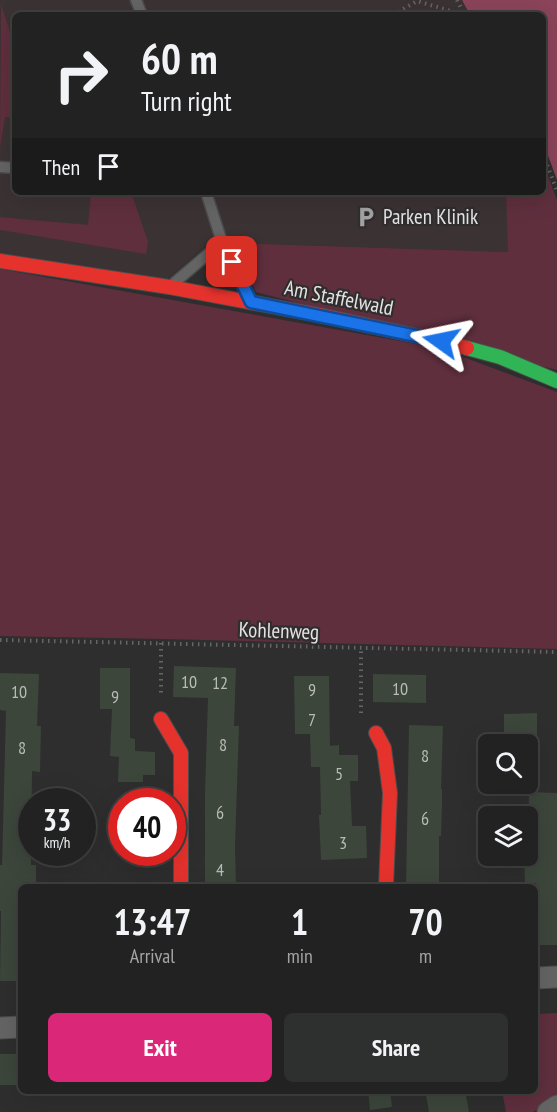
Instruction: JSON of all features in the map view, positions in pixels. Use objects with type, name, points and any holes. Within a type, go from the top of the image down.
[{"type":"street","name":"Am Staffelwald","points":[[0,261],[169,287],[441,341],[500,357],[557,381]]},
{"type":"street","points":[[161,719],[181,753],[181,884]]},
{"type":"street","points":[[376,732],[384,748],[390,793],[386,884]]},
{"type":"street","points":[[538,978],[557,977]]},
{"type":"street","points":[[0,1028],[18,1028]]},
{"type":"street","points":[[548,1112],[557,1106]]},
{"type":"lane","points":[[207,195],[222,242],[251,302]]},
{"type":"lane","points":[[169,287],[222,242]]},
{"type":"path","points":[[398,12],[417,1],[454,12]]},
{"type":"path","points":[[546,162],[557,191]]},
{"type":"path","name":"Kohlenweg","points":[[0,640],[557,652]]},
{"type":"path","points":[[161,643],[161,719]]},
{"type":"path","points":[[361,648],[360,723],[376,732]]},
{"type":"shaded area","points":[[0,0],[462,0],[468,12],[12,12],[12,195],[506,195],[509,252],[233,243],[213,240],[166,280],[0,255]]},
{"type":"shaded area","points":[[462,0],[557,0],[557,180],[546,150],[546,12],[468,12]]},
{"type":"shaded area","points":[[1,4],[12,39],[12,118],[5,117],[0,148]]},
{"type":"shaded area","points":[[546,171],[557,200],[557,370],[256,292],[233,243],[508,252],[506,195],[546,195]]},
{"type":"shaded area","points":[[91,195],[132,195],[148,242],[146,254],[0,230],[0,217],[88,225]]},
{"type":"shaded area","points":[[0,269],[439,348],[557,392],[557,649],[0,636]]},
{"type":"shaded area","points":[[557,1013],[557,1098],[533,1112],[506,1112],[503,1094],[538,1094],[538,1014]]},
{"type":"building","points":[[174,666],[236,668],[234,726],[239,726],[236,884],[205,884],[208,698],[173,697]]},
{"type":"building","points":[[100,668],[130,668],[130,738],[135,739],[135,751],[155,752],[155,775],[143,775],[143,782],[118,782],[119,757],[110,756],[112,709],[100,709]]},
{"type":"building","points":[[0,673],[39,674],[37,726],[41,726],[40,772],[32,771],[32,788],[18,788],[18,866],[36,866],[36,884],[18,884],[18,981],[0,981],[0,865],[2,865],[6,711],[0,710]]},
{"type":"building","points":[[373,674],[426,675],[426,703],[373,702]]},
{"type":"building","points":[[294,676],[329,676],[330,746],[339,745],[339,755],[358,755],[358,781],[350,781],[352,826],[366,826],[367,858],[321,860],[320,767],[311,767],[310,734],[295,734]]},
{"type":"building","points":[[537,713],[537,734],[504,734],[504,714]]},
{"type":"building","points":[[409,725],[443,726],[439,884],[406,884]]},
{"type":"building","points":[[557,793],[557,945],[538,945],[538,884],[525,884],[524,866],[538,866],[538,806],[529,806],[529,794]]},
{"type":"building","points":[[0,1054],[18,1054],[18,1085],[0,1085]]},
{"type":"building","points":[[368,1094],[390,1094],[392,1107],[370,1110]]},
{"type":"building","points":[[426,1094],[466,1094],[469,1112],[429,1112]]},
{"type":"traffic: fast","points":[[467,348],[500,357],[557,381]]},
{"type":"traffic: jam","points":[[0,261],[169,287],[324,316],[467,348]]},
{"type":"traffic: jam","points":[[161,719],[181,753],[181,884]]},
{"type":"traffic: jam","points":[[376,733],[384,748],[390,793],[386,884]]},
{"type":"place","name":"Parken Klinik","points":[[366,217]]},
{"type":"route","points":[[232,262],[251,302],[441,341]]}]
